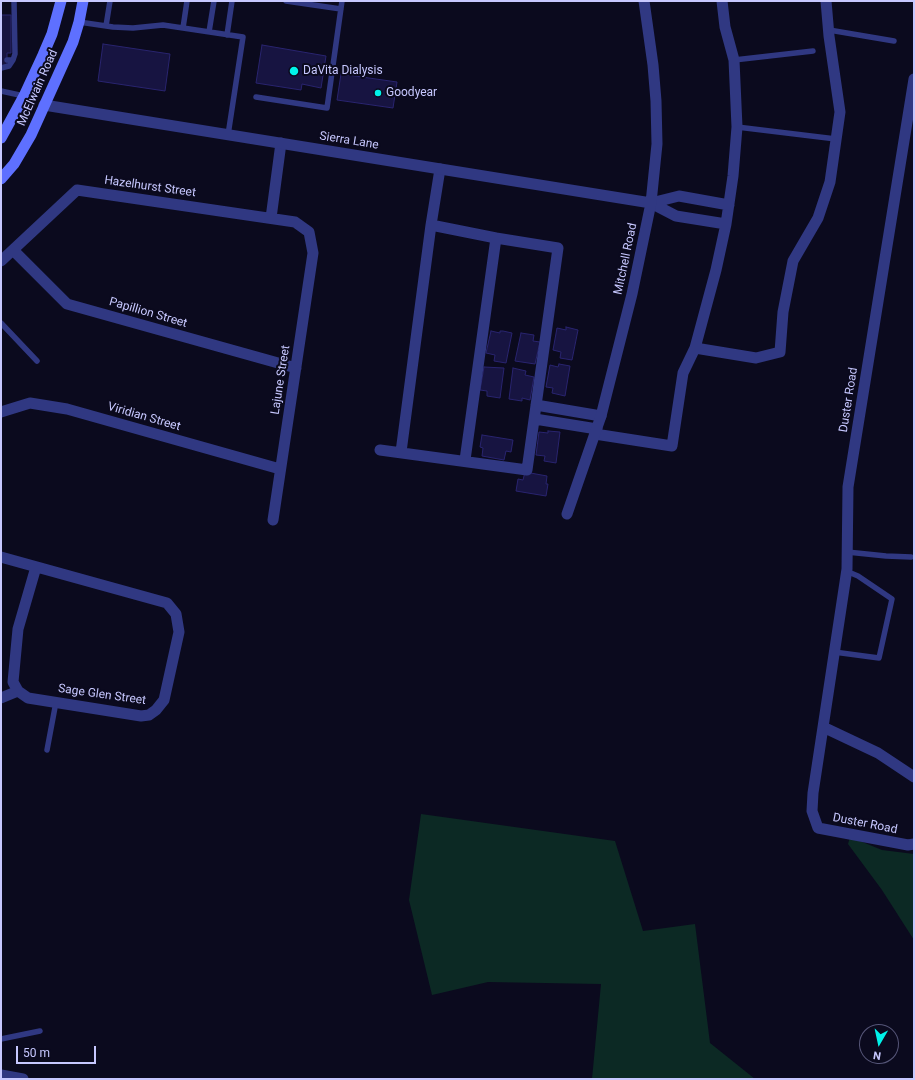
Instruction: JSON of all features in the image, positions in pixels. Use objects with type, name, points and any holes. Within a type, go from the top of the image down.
[{"type":"main road","name":"McElwain Road","points":[[1,138],[24,96],[52,34],[61,1]]},
{"type":"main road","name":"McElwain Road","points":[[1,179],[14,164],[32,135],[73,42],[83,1]]},
{"type":"street","name":"Mitchell Road","points":[[567,514],[601,416],[632,294],[650,203],[657,144],[656,101],[653,65],[644,1]]},
{"type":"street","points":[[535,418],[596,432],[672,446],[683,373],[695,348],[716,270],[726,224],[733,176],[737,127],[734,60],[725,27],[722,1]]},
{"type":"street","points":[[695,348],[756,358],[780,352],[783,312],[793,261],[818,218],[830,182],[840,112],[828,30],[826,1]]},
{"type":"street","name":"Duster Road","points":[[914,79],[848,487],[846,571],[812,793],[812,811],[818,828],[881,841],[908,845],[914,844]]},
{"type":"street","name":"Sierra Lane","points":[[44,105],[650,203]]},
{"type":"street","points":[[271,218],[281,143]]},
{"type":"street","points":[[401,452],[431,225],[440,169]]},
{"type":"street","name":"Hazelhurst Street","points":[[1,261],[77,190],[295,222],[309,232],[312,243]]},
{"type":"street","points":[[650,203],[679,196],[729,205]]},
{"type":"street","points":[[650,203],[676,216],[726,224]]},
{"type":"street","points":[[380,450],[465,460],[528,470],[558,248],[496,238],[431,225]]},
{"type":"street","points":[[465,460],[496,238]]},
{"type":"street","name":"Lajune Street","points":[[273,520],[313,253],[312,243]]},
{"type":"street","name":"Papillion Street","points":[[13,250],[67,304],[296,368]]},
{"type":"street","name":"Viridian Street","points":[[1,412],[30,403],[67,409],[280,469]]},
{"type":"street","points":[[536,405],[601,416]]},
{"type":"street","name":"Sage Glen Street","points":[[1,556],[167,603],[176,614],[178,624],[179,632],[164,700],[150,715],[142,716],[28,698],[18,691]]},
{"type":"street","points":[[1,698],[18,691],[13,682],[18,629],[36,567]]},
{"type":"street","points":[[822,727],[878,753],[914,777]]},
{"type":"street","points":[[1,1075],[23,1079]]},
{"type":"lane","points":[[1,68],[9,66],[10,60],[15,54],[14,1]]},
{"type":"lane","points":[[106,26],[110,1]]},
{"type":"lane","points":[[183,28],[188,1]]},
{"type":"lane","points":[[209,32],[214,1]]},
{"type":"lane","points":[[227,35],[232,1]]},
{"type":"lane","points":[[286,1],[341,9]]},
{"type":"lane","points":[[256,97],[327,108],[342,1]]},
{"type":"lane","points":[[79,22],[133,28],[163,25],[243,37],[228,135]]},
{"type":"lane","points":[[828,30],[894,41]]},
{"type":"lane","points":[[734,60],[813,51]]},
{"type":"lane","points":[[1,91],[24,96]]},
{"type":"lane","points":[[737,127],[836,139]]},
{"type":"lane","points":[[1,323],[37,361]]},
{"type":"lane","points":[[847,552],[911,558]]},
{"type":"lane","points":[[834,652],[879,658],[892,599],[858,576],[846,571]]},
{"type":"lane","points":[[48,750],[56,702]]},
{"type":"lane","points":[[1,1038],[40,1031]]},
{"type":"green space","points":[[421,814],[615,841],[643,931],[695,924],[710,1043],[755,1079],[592,1079],[601,984],[488,982],[432,995],[409,900]]},
{"type":"green space","points":[[850,837],[882,850],[914,854],[914,940],[882,890],[848,844]]},
{"type":"building","points":[[1,15],[11,15],[11,53],[7,53],[7,66],[1,66]]},
{"type":"building","points":[[103,44],[170,54],[165,91],[98,81]]},
{"type":"building","points":[[262,45],[326,56],[321,88],[302,84],[301,90],[256,83]]},
{"type":"building","points":[[341,74],[397,82],[393,108],[337,100]]},
{"type":"building","points":[[566,327],[578,330],[572,360],[560,358],[561,352],[553,350],[557,328],[566,330]]},
{"type":"building","points":[[491,331],[512,333],[506,363],[494,361],[495,355],[486,353]]},
{"type":"building","points":[[521,333],[534,335],[533,341],[540,342],[535,364],[515,361]]},
{"type":"building","points":[[559,364],[570,366],[565,396],[552,393],[553,388],[546,387],[550,365],[558,367]]},
{"type":"building","points":[[484,367],[504,368],[500,398],[487,396],[487,391],[480,390]]},
{"type":"building","points":[[513,368],[526,371],[525,375],[534,377],[530,400],[522,398],[522,401],[509,399]]},
{"type":"building","points":[[548,431],[560,432],[556,463],[544,461],[545,456],[536,455],[539,432],[548,433]]},
{"type":"building","points":[[482,435],[513,440],[511,452],[506,451],[504,460],[482,456],[483,448],[480,447]]},
{"type":"building","points":[[525,472],[547,476],[546,484],[548,484],[546,496],[516,491],[518,479],[523,480]]},
{"type":"place","name":"DaVita Dialysis","points":[[294,71]]},
{"type":"place","name":"Goodyear","points":[[378,93]]}]
